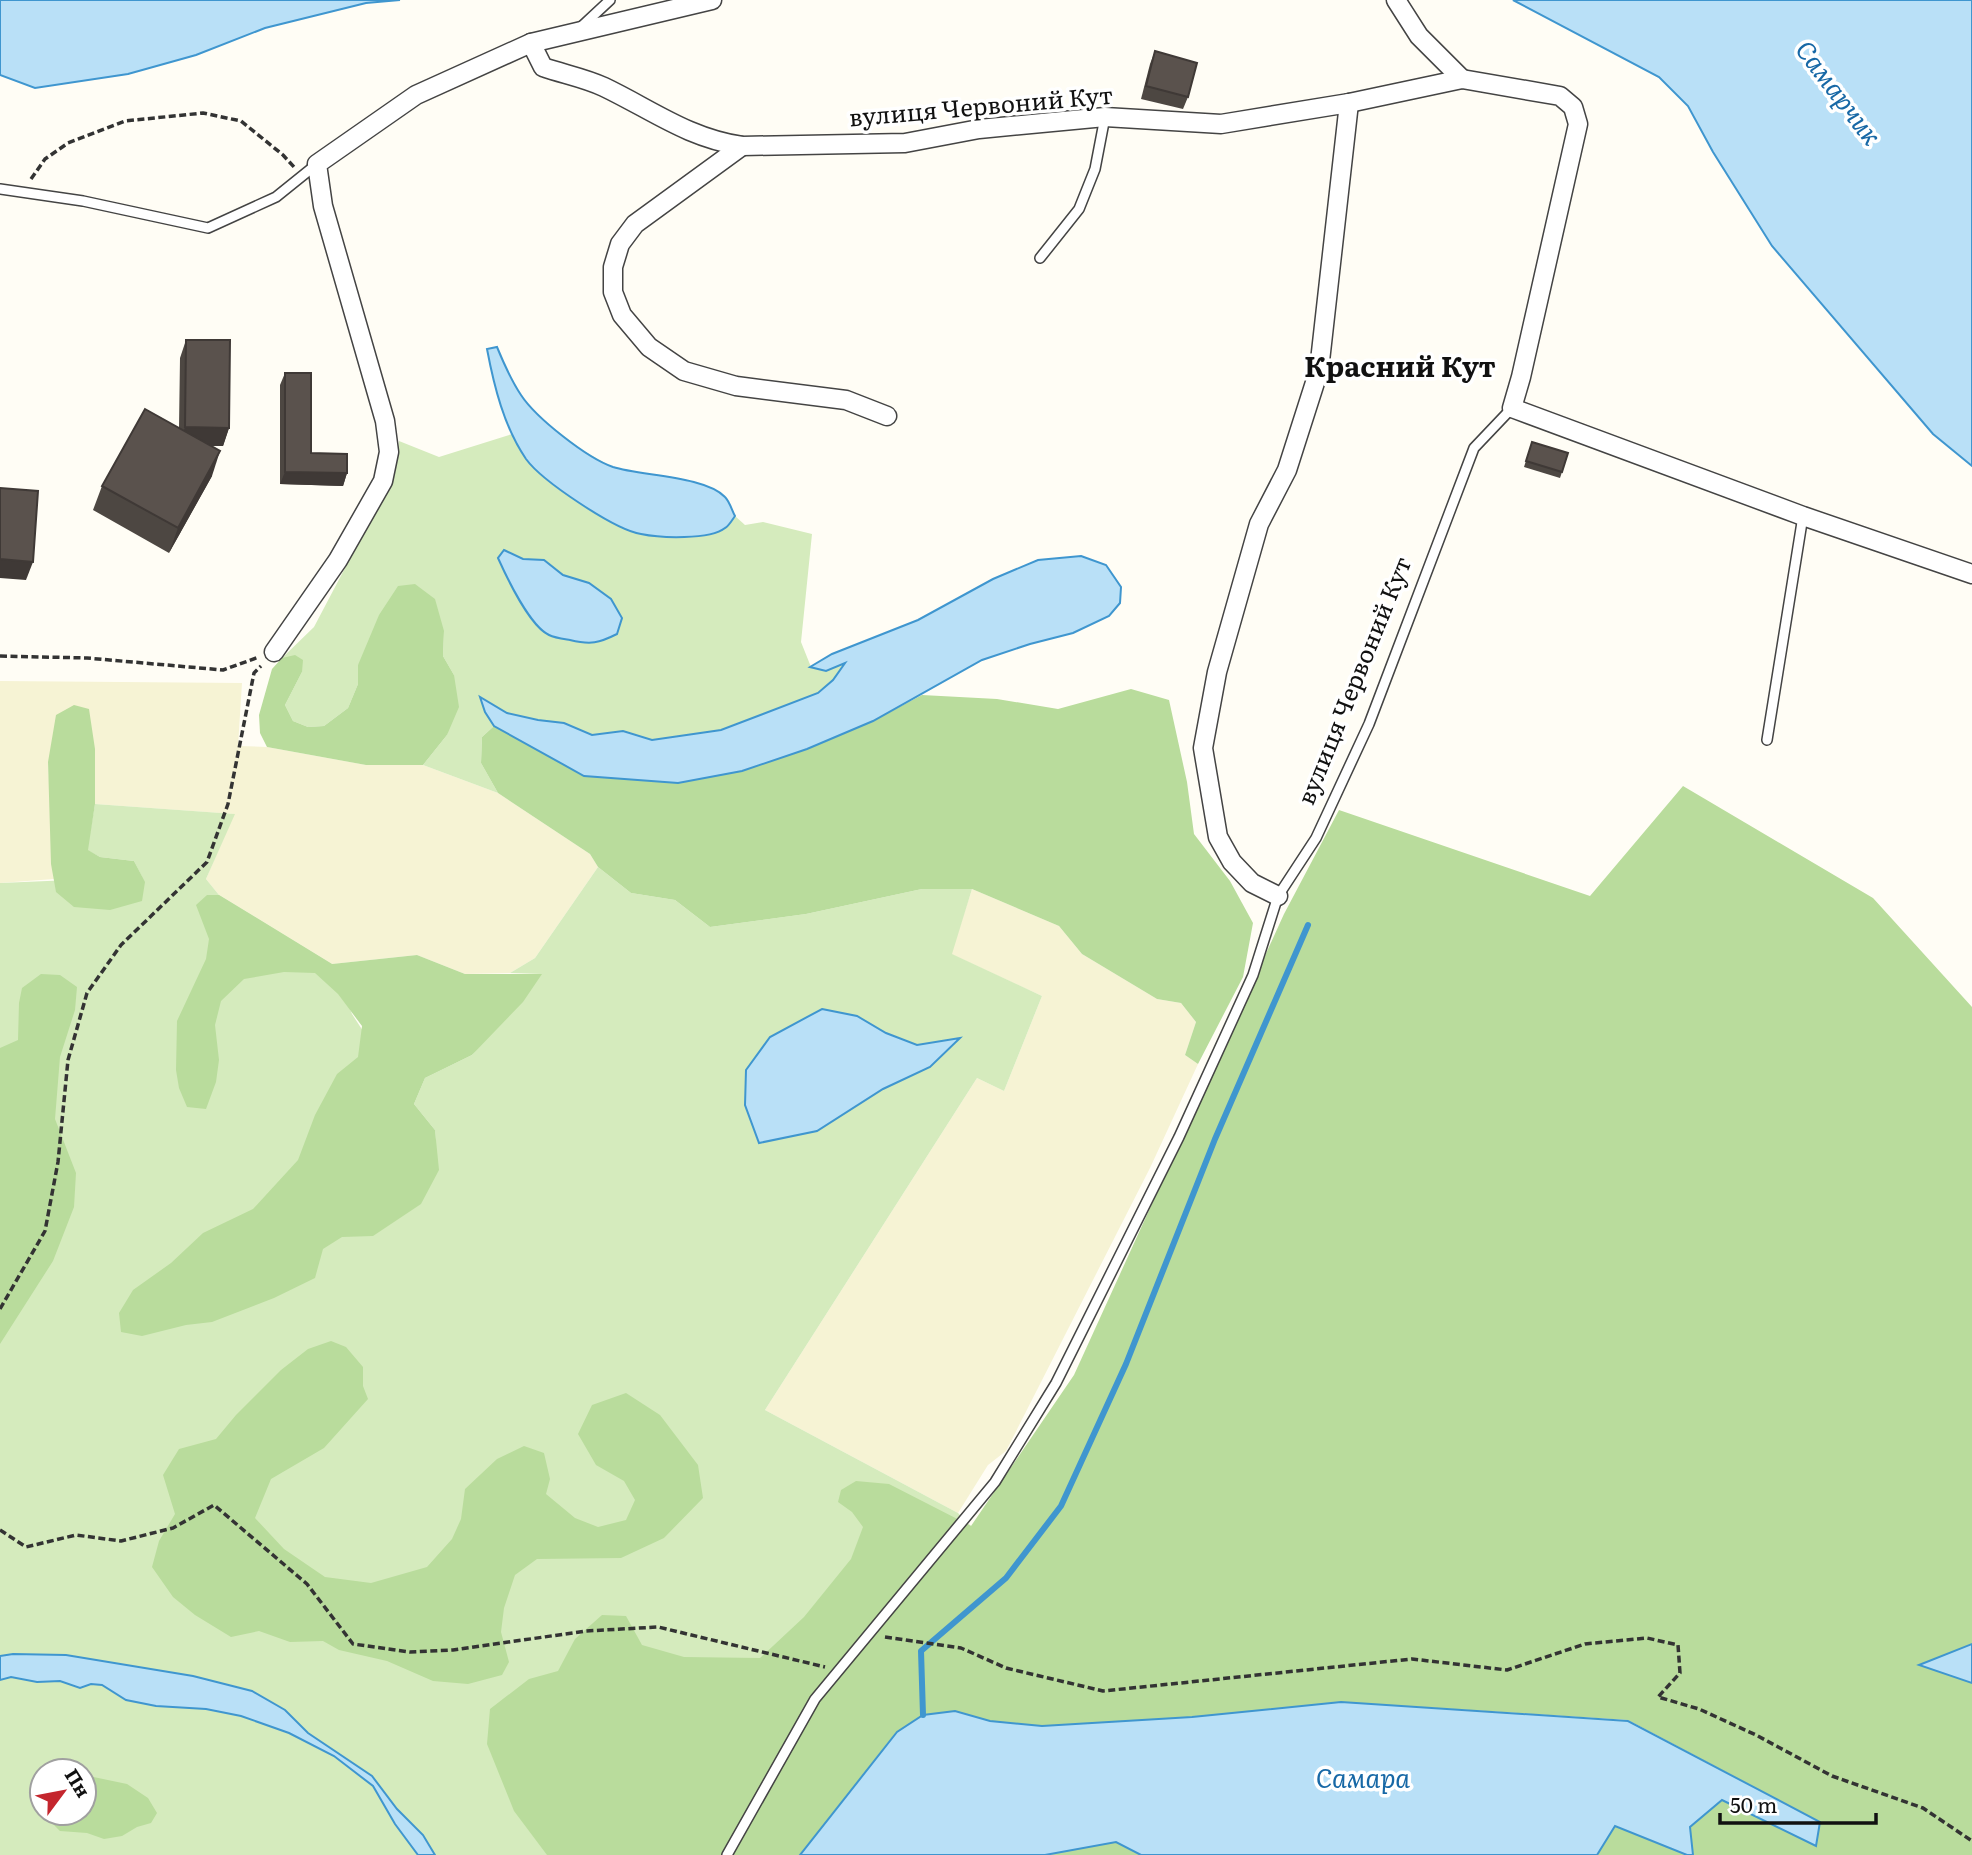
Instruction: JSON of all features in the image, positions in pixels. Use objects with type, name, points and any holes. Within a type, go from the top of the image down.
[{"type":"street","points":[[274,652],[338,560],[383,481],[389,452],[385,421],[323,206],[317,164],[416,95],[531,43],[712,0]]},
{"type":"street","points":[[1396,0],[1419,36],[1462,79]]},
{"type":"street","name":"вулиця Червоний Кут","points":[[531,43],[543,67],[602,86],[667,122],[716,142],[742,146],[905,144],[979,129],[1105,117],[1221,124],[1349,103],[1462,79],[1560,96],[1573,107],[1578,124],[1512,408]]},
{"type":"street","points":[[1278,896],[1252,883],[1232,862],[1219,837],[1203,748],[1217,672],[1259,524],[1287,470],[1319,370],[1349,103]]},
{"type":"street","points":[[742,146],[635,224],[620,244],[612,267],[613,292],[622,315],[649,347],[684,371],[736,386],[846,400],[887,416]]},
{"type":"street","points":[[1512,408],[1803,516],[1972,574]]},
{"type":"lane","points":[[576,32],[610,0]]},
{"type":"lane","points":[[1040,258],[1079,209],[1095,169],[1105,117]]},
{"type":"lane","points":[[0,189],[83,201],[208,228],[276,197],[317,164]]},
{"type":"lane","name":"вулиця Червоний Кут","points":[[727,1855],[816,1699],[995,1482],[1056,1383],[1179,1137],[1247,988],[1278,896],[1316,838],[1369,724],[1474,448],[1512,408]]},
{"type":"lane","points":[[1767,740],[1803,516]]},
{"type":"path","points":[[22,192],[45,159],[68,144],[125,121],[203,113],[241,121],[283,155],[302,176]]},
{"type":"path","points":[[0,656],[87,658],[223,670],[274,652]]},
{"type":"path","points":[[0,1310],[45,1231],[58,1162],[68,1060],[87,993],[121,945],[207,862],[228,804],[254,673],[274,652]]},
{"type":"path","points":[[0,1530],[26,1547],[76,1535],[121,1541],[173,1528],[214,1505],[307,1584],[353,1644],[421,1652],[586,1631],[658,1627],[839,1670]]},
{"type":"path","points":[[869,1634],[961,1648],[1006,1668],[1103,1691],[1412,1659],[1507,1670],[1585,1644],[1647,1638],[1678,1645],[1680,1673],[1658,1697],[1699,1709],[1832,1776],[1923,1808],[1972,1840]]},
{"type":"shaded area","points":[[0,681],[242,683],[238,746],[267,747],[366,765],[423,765],[498,793],[590,854],[598,867],[535,958],[510,973],[465,974],[417,955],[332,964],[219,895],[206,879],[234,814],[95,804],[95,749],[48,762],[54,879],[0,883]]},
{"type":"shaded area","points":[[972,889],[1059,926],[1082,954],[1157,999],[1181,1003],[1196,1022],[1185,1055],[1198,1064],[1150,1168],[1006,1451],[988,1465],[958,1513],[765,1410],[977,1078],[1004,1091],[1042,996],[951,954]]},
{"type":"green space","points":[[513,412],[555,429],[582,450],[612,467],[594,512],[639,534],[693,537],[724,529],[735,516],[745,525],[763,522],[812,534],[801,642],[811,667],[846,662],[833,680],[818,693],[721,730],[652,740],[623,731],[592,735],[564,723],[507,713],[481,697],[494,726],[482,737],[481,763],[498,793],[423,765],[447,735],[454,675],[443,656],[444,631],[358,665],[358,684],[348,708],[324,726],[308,727],[293,721],[285,705],[302,672],[282,658],[314,627],[395,473],[399,441],[439,457],[512,434]],"holes":[[[523,559],[544,560],[563,575],[589,583],[611,599],[622,618]]]},
{"type":"green space","points":[[415,584],[435,599],[444,631],[443,656],[454,675],[459,707],[447,735],[423,765],[366,765],[267,747],[260,733],[259,715],[272,669],[282,658],[295,655],[303,660],[302,672],[285,705],[293,721],[308,727],[324,726],[348,708],[358,684],[358,665],[379,615],[398,586]]},
{"type":"green space","points":[[1131,689],[1169,700],[1187,782],[1194,834],[1230,881],[1253,923],[1243,977],[1198,1064],[1185,1055],[1196,1022],[1181,1003],[1157,999],[1082,954],[1059,926],[972,889],[922,889],[806,914],[710,927],[675,900],[631,893],[598,867],[590,854],[498,793],[481,763],[482,737],[494,726],[584,776],[807,749],[873,721],[922,695],[997,699],[1058,709]]},
{"type":"green space","points":[[74,705],[89,709],[95,749],[95,804],[88,850],[100,857],[134,861],[145,882],[142,901],[110,910],[74,907],[56,892],[51,864],[48,762],[56,715]]},
{"type":"green space","points":[[1683,786],[1873,898],[1972,1007],[1972,1855],[1693,1855],[1690,1827],[1722,1800],[1816,1845],[1820,1822],[1628,1720],[1341,1702],[1192,1717],[1042,1726],[990,1721],[955,1711],[923,1715],[896,1732],[800,1855],[547,1855],[514,1811],[487,1744],[490,1709],[529,1679],[558,1671],[575,1639],[602,1615],[626,1616],[642,1645],[684,1657],[760,1658],[804,1617],[851,1559],[863,1527],[852,1512],[838,1502],[841,1490],[856,1481],[889,1484],[971,1526],[1074,1375],[1284,914],[1339,810],[1590,896]]},
{"type":"green space","points":[[95,804],[235,814],[206,879],[219,895],[332,964],[352,1014],[436,1144],[435,1130],[414,1104],[425,1078],[472,1055],[541,974],[510,973],[535,958],[598,867],[631,893],[675,900],[710,927],[806,914],[922,889],[972,889],[952,954],[1042,996],[1004,1091],[977,1078],[765,1410],[958,1513],[971,1526],[923,1715],[955,1711],[990,1721],[1042,1726],[1730,1774],[1820,1822],[1913,1855],[0,1855],[0,883],[142,877],[134,861],[100,857],[87,850]],"holes":[[[857,1016],[886,1033],[917,1045],[959,1038],[930,1067],[758,1142],[745,1105]]]},
{"type":"green space","points":[[207,895],[219,895],[332,964],[417,955],[465,974],[542,974],[523,1002],[472,1055],[425,1078],[414,1104],[435,1130],[439,1170],[421,1204],[373,1236],[342,1237],[323,1249],[315,1278],[274,1298],[212,1322],[186,1325],[142,1336],[121,1332],[119,1313],[133,1290],[171,1263],[203,1233],[253,1209],[298,1160],[315,1115],[337,1074],[358,1057],[362,1026],[338,994],[315,973],[284,972],[244,979],[221,1001],[215,1025],[219,1060],[216,1082],[206,1109],[187,1107],[179,1088],[176,1070],[177,1021],[206,959],[209,939],[196,905]]},
{"type":"green space","points":[[41,974],[60,975],[77,987],[75,1010],[60,1057],[55,1119],[76,1173],[74,1207],[53,1261],[0,1344],[0,1048],[18,1040],[22,988]]},
{"type":"green space","points":[[331,1341],[346,1347],[363,1367],[363,1386],[368,1399],[324,1448],[271,1479],[255,1518],[284,1549],[325,1577],[371,1583],[427,1567],[452,1539],[461,1519],[465,1489],[497,1459],[524,1446],[544,1453],[550,1479],[546,1494],[575,1518],[598,1527],[626,1520],[635,1500],[624,1481],[596,1465],[578,1434],[592,1405],[626,1393],[660,1415],[698,1465],[703,1498],[664,1538],[621,1558],[537,1559],[515,1575],[504,1608],[501,1632],[509,1662],[502,1675],[468,1684],[433,1681],[387,1661],[339,1650],[323,1641],[290,1642],[259,1631],[231,1637],[195,1615],[173,1597],[152,1567],[159,1541],[175,1514],[163,1475],[179,1449],[216,1439],[281,1370],[308,1349]]},
{"type":"green space","points":[[98,1778],[127,1784],[148,1798],[157,1813],[151,1823],[122,1836],[104,1839],[87,1833],[60,1831],[56,1827],[98,1827]]},
{"type":"green space","points":[[1615,1826],[1687,1855],[1597,1855]]},
{"type":"green space","points":[[1117,1842],[1141,1855],[1045,1855]]},
{"type":"water","points":[[0,0],[400,0],[366,3],[265,28],[196,55],[128,74],[35,88],[0,75]]},
{"type":"water","name":"Самарчик","points":[[1513,0],[1972,0],[1972,466],[1933,434],[1772,246],[1713,152],[1688,106],[1659,77]]},
{"type":"water","points":[[497,347],[521,395],[538,415],[563,436],[613,467],[688,481],[716,490],[731,506],[735,516],[730,523],[718,532],[708,535],[672,537],[641,534],[614,524],[547,479],[526,459],[506,420],[487,349]]},
{"type":"water","points":[[504,550],[523,559],[544,560],[563,575],[589,583],[611,599],[622,618],[617,634],[589,643],[554,637],[542,630],[520,601],[502,567],[498,558]]},
{"type":"water","points":[[1081,556],[1106,565],[1121,587],[1120,603],[1109,616],[1073,633],[982,660],[873,721],[807,749],[742,771],[678,783],[584,776],[494,726],[480,697],[507,713],[564,723],[592,735],[623,731],[652,740],[721,730],[818,693],[833,680],[845,663],[826,671],[810,667],[832,654],[918,620],[993,579],[1038,560]]},
{"type":"water","points":[[822,1009],[857,1016],[886,1033],[917,1045],[960,1038],[930,1067],[883,1089],[817,1131],[759,1143],[745,1105],[746,1070],[770,1037]]},
{"type":"water","points":[[1972,1644],[1972,1683],[1919,1665]]},
{"type":"water","points":[[66,1655],[193,1676],[252,1691],[285,1710],[308,1733],[372,1776],[397,1809],[423,1835],[435,1855],[418,1855],[395,1824],[373,1786],[334,1756],[289,1733],[241,1716],[206,1709],[156,1706],[126,1700],[102,1685],[91,1684],[80,1688],[60,1681],[37,1682],[11,1677],[0,1680],[0,1656]]},
{"type":"water","name":"Самара","points":[[1341,1702],[1628,1721],[1820,1822],[1816,1846],[1722,1800],[1690,1827],[1693,1855],[1615,1826],[1597,1855],[1141,1855],[1116,1842],[1045,1855],[800,1855],[897,1732],[923,1715],[955,1711],[990,1721],[1042,1726],[1192,1717]]},
{"type":"building","points":[[1155,51],[1197,63],[1188,97],[1146,86]]},
{"type":"building","points":[[186,340],[230,340],[229,428],[185,427]]},
{"type":"building","points":[[285,373],[311,373],[311,453],[347,454],[347,473],[285,472]]},
{"type":"building","points":[[145,409],[220,451],[178,528],[102,486]]},
{"type":"building","points":[[1532,442],[1568,453],[1562,472],[1526,461]]},
{"type":"building","points":[[0,488],[38,491],[33,562],[0,559]]},
{"type":"waterway","points":[[923,1715],[921,1651],[1006,1578],[1061,1506],[1126,1364],[1215,1139],[1308,925]]},
{"type":"district","name":"Красний Кут","points":[[1400,367]]}]
